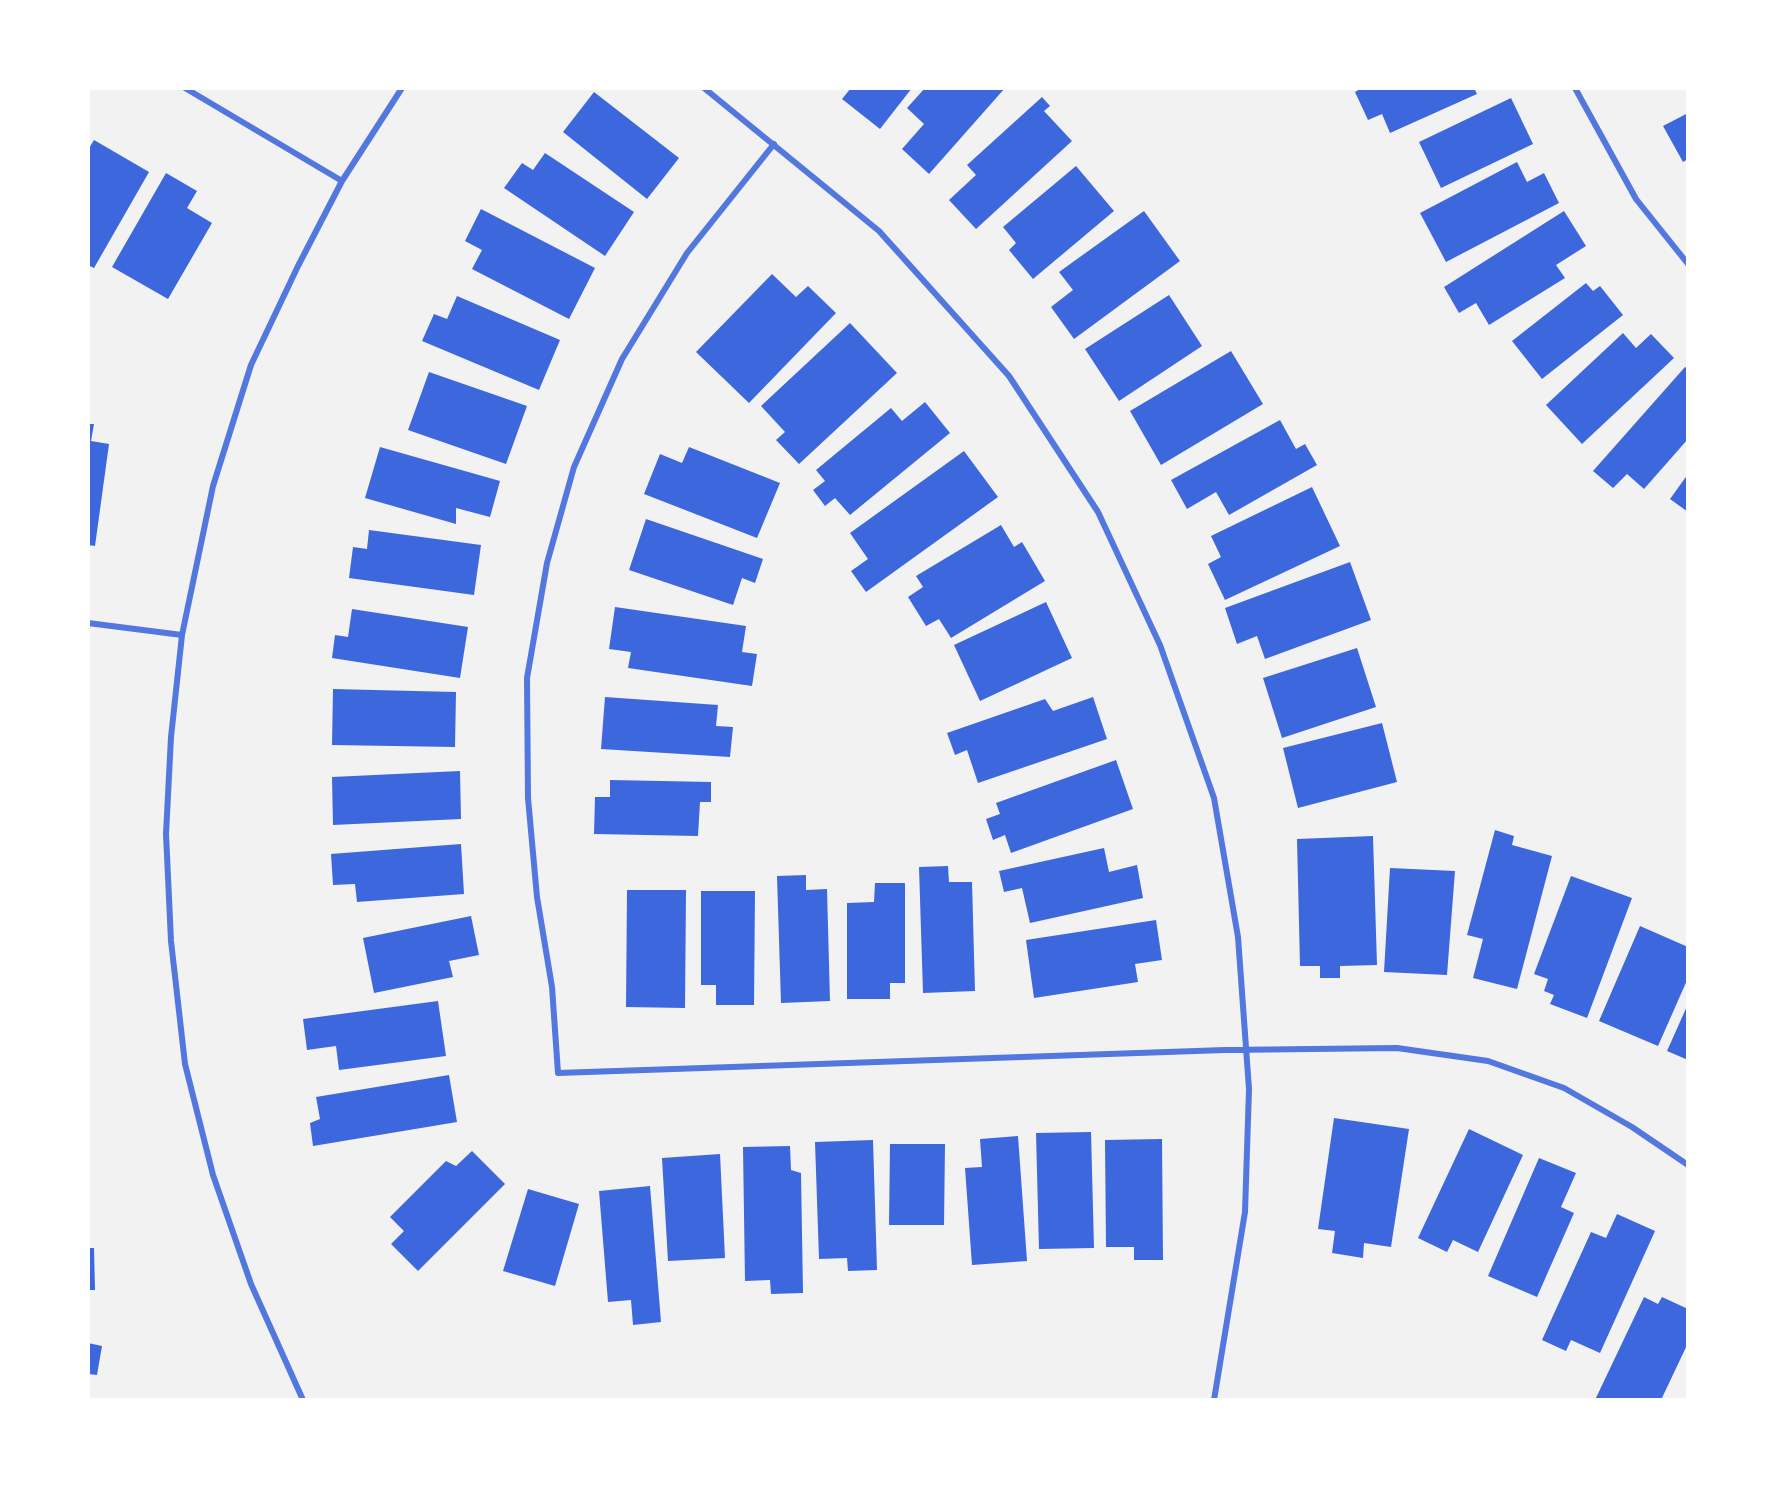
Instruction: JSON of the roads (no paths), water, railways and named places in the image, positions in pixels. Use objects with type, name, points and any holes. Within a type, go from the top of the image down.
[{"type":"street","points":[[185,88],[342,181]]},
{"type":"street","points":[[303,1400],[251,1284],[213,1175],[185,1064],[171,941],[166,834],[171,737],[182,635],[213,486],[251,365],[342,181],[402,88]]},
{"type":"street","points":[[704,88],[879,231],[1009,376],[1098,512],[1161,645],[1214,798],[1238,937],[1248,1089],[1245,1212],[1214,1400]]},
{"type":"street","points":[[1575,88],[1636,199],[1688,264]]},
{"type":"street","points":[[774,144],[687,253],[622,359],[574,467],[547,563],[527,678],[528,798],[537,897],[552,987],[558,1073],[1245,1050],[1396,1048],[1488,1061],[1564,1088],[1632,1126],[1688,1165]]},
{"type":"street","points":[[88,623],[182,635]]}]
